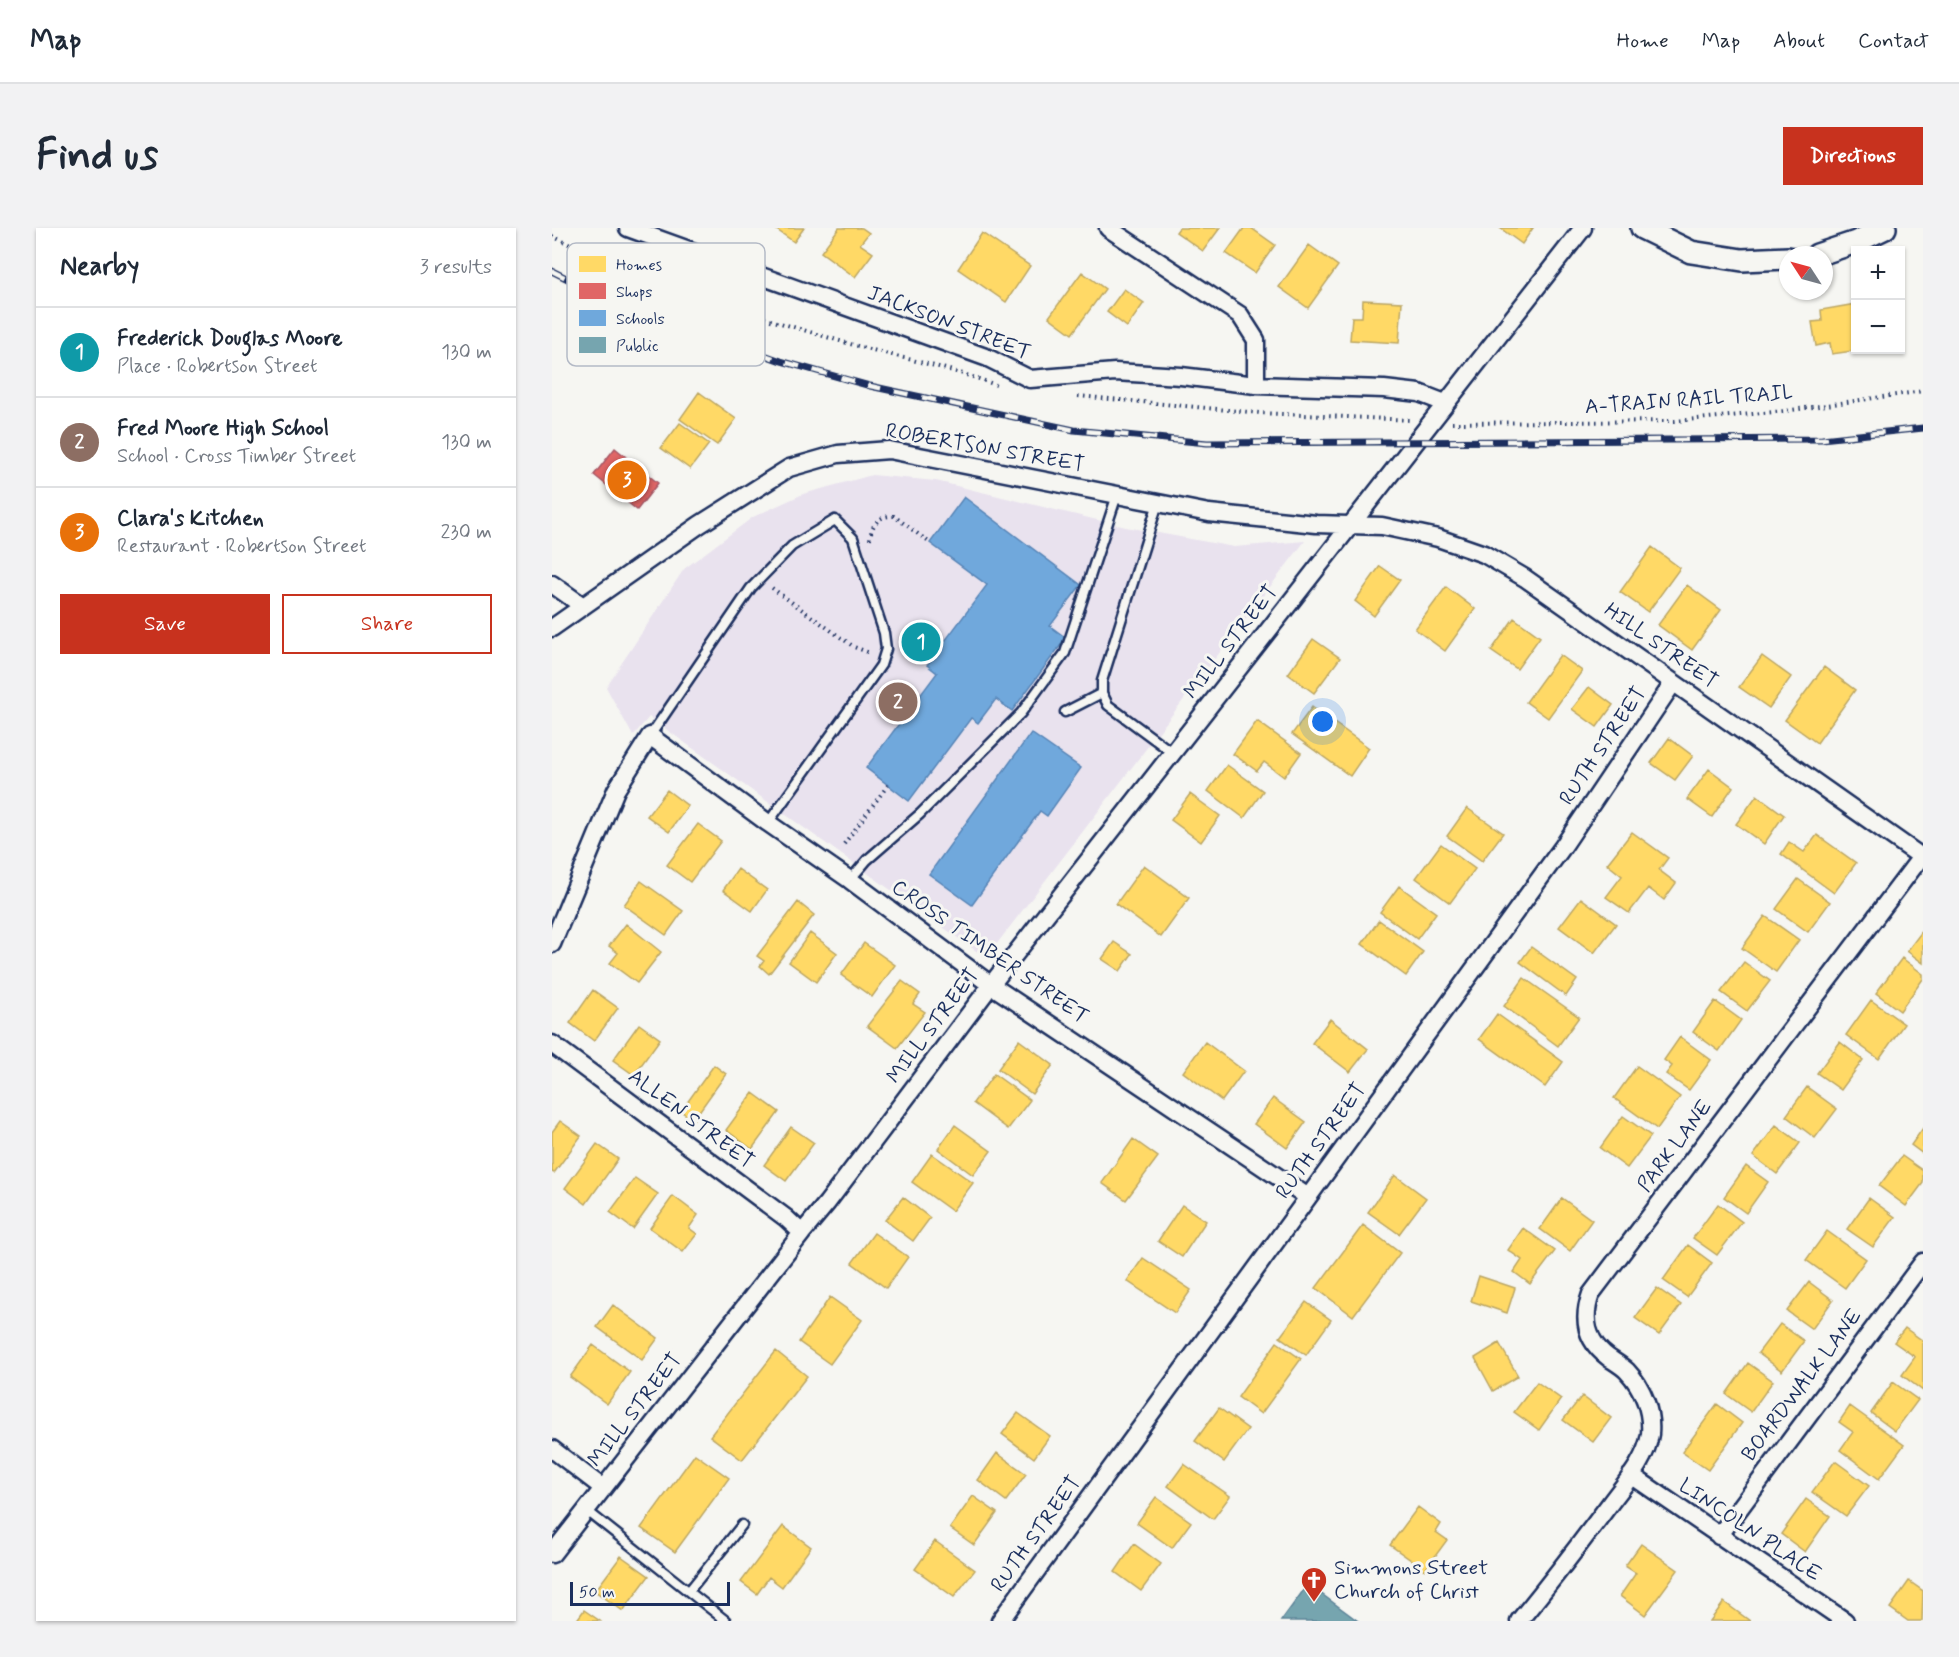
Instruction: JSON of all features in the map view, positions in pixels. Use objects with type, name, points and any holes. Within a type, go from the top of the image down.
[{"type":"street","name":"JACKSON STREET","points":[[628,228],[670,243]]},
{"type":"street","points":[[1108,228],[1240,315],[1256,340],[1256,385]]},
{"type":"street","name":"MILL STREET","points":[[552,1554],[827,1203],[991,985],[1582,228]]},
{"type":"street","points":[[1642,228],[1691,252],[1742,260],[1779,258]]},
{"type":"street","points":[[1833,250],[1857,242],[1885,228]]},
{"type":"street","name":"JACKSON STREET","points":[[765,277],[988,358],[1030,379],[1115,372],[1180,376],[1256,385],[1384,389],[1419,393],[1445,403]]},
{"type":"street","name":"ROBERTSON STREET","points":[[552,628],[699,525],[789,468],[838,454],[889,450],[1209,513],[1316,524],[1350,525]]},
{"type":"street","name":"HILL STREET","points":[[1350,525],[1382,526],[1438,538],[1484,555],[1525,578],[1922,857]]},
{"type":"street","points":[[552,584],[583,606]]},
{"type":"street","name":"RUTH STREET","points":[[1000,1621],[1562,848],[1673,683]]},
{"type":"street","points":[[552,944],[616,790],[650,736]]},
{"type":"street","name":"CROSS TIMBER STREET","points":[[650,736],[991,985],[1308,1197]]},
{"type":"street","name":"PARK LANE","points":[[1520,1621],[1587,1536],[1630,1475],[1643,1456],[1650,1433],[1649,1410],[1641,1388],[1626,1370],[1596,1347],[1589,1335],[1585,1321],[1586,1307],[1591,1293],[1922,857]]},
{"type":"street","name":"ALLEN STREET","points":[[552,1044],[786,1218],[802,1233]]},
{"type":"street","name":"BOARDWALK LANE","points":[[1719,1536],[1923,1262]]},
{"type":"street","points":[[552,1449],[603,1488]]},
{"type":"street","name":"LINCOLN PLACE","points":[[1630,1475],[1845,1621]]},
{"type":"lane","points":[[850,880],[867,860],[920,814],[1021,713],[1065,653],[1117,495]]},
{"type":"lane","points":[[1158,503],[1102,681],[1102,693],[1108,705],[1173,753]]},
{"type":"lane","points":[[650,736],[751,588],[792,546],[835,520],[853,538],[884,633],[885,649],[881,665],[768,823]]},
{"type":"lane","points":[[1065,712],[1102,693]]},
{"type":"lane","points":[[586,1510],[726,1621]]},
{"type":"lane","points":[[689,1591],[742,1525]]},
{"type":"path","points":[[552,236],[567,243]]},
{"type":"path","name":"A-TRAIN RAIL TRAIL","points":[[1456,424],[1676,421],[1785,411],[1923,391]]},
{"type":"path","points":[[870,545],[870,530],[876,522],[889,516],[894,516],[930,543]]},
{"type":"path","points":[[772,588],[854,647],[870,653]]},
{"type":"path","points":[[844,844],[888,785]]},
{"type":"shaded area","points":[[872,475],[936,481],[1126,527],[1234,547],[1305,541],[986,958],[649,717],[633,736],[606,687],[684,569],[753,517],[803,494]]},
{"type":"building: Homes","points":[[774,228],[804,228],[794,242]]},
{"type":"building: Homes","points":[[839,228],[862,228],[869,233],[860,244],[873,253],[855,277],[821,252]]},
{"type":"building: Homes","points":[[1179,228],[1220,228],[1203,251],[1176,232]]},
{"type":"building: Homes","points":[[1244,228],[1251,228],[1275,245],[1255,273],[1226,253]]},
{"type":"building: Homes","points":[[1500,228],[1533,228],[1522,244]]},
{"type":"building: Homes","points":[[982,233],[1030,266],[1006,302],[958,269]]},
{"type":"building: Homes","points":[[1309,245],[1338,266],[1308,308],[1279,287]]},
{"type":"building: Homes","points":[[1082,272],[1105,289],[1072,334],[1049,317]]},
{"type":"building: Homes","points":[[1124,289],[1144,303],[1127,327],[1107,312]]},
{"type":"building: Homes","points":[[1363,300],[1402,302],[1399,343],[1350,340],[1352,317],[1362,317]]},
{"type":"building: Homes","points":[[1851,305],[1851,351],[1832,354],[1830,343],[1816,346],[1812,322],[1822,321],[1821,310]]},
{"type":"building: Homes","points":[[699,392],[736,419],[717,445],[680,419]]},
{"type":"building: Homes","points":[[680,423],[709,444],[690,469],[661,448]]},
{"type":"building: Homes","points":[[1652,547],[1680,568],[1648,612],[1620,592]]},
{"type":"building: Homes","points":[[1380,566],[1400,580],[1374,616],[1355,601]]},
{"type":"building: Homes","points":[[1687,585],[1721,610],[1692,650],[1658,625]]},
{"type":"building: Homes","points":[[1446,587],[1475,609],[1445,651],[1415,629]]},
{"type":"building: Homes","points":[[1514,618],[1540,637],[1517,669],[1491,651]]},
{"type":"building: Homes","points":[[1313,639],[1340,658],[1314,693],[1288,674]]},
{"type":"building: Homes","points":[[1560,655],[1582,671],[1548,718],[1526,702]]},
{"type":"building: Homes","points":[[1762,656],[1791,677],[1769,708],[1739,687]]},
{"type":"building: Homes","points":[[1824,667],[1855,690],[1817,743],[1785,720]]},
{"type":"building: Homes","points":[[1589,687],[1613,705],[1597,727],[1572,709]]},
{"type":"building: Homes","points":[[1312,707],[1369,748],[1350,776],[1292,734]]},
{"type":"building: Homes","points":[[1257,721],[1301,753],[1284,777],[1264,762],[1257,771],[1233,754]]},
{"type":"building: Homes","points":[[1669,738],[1693,756],[1675,780],[1651,763]]},
{"type":"building: Homes","points":[[1227,765],[1263,791],[1244,818],[1208,791]]},
{"type":"building: Homes","points":[[1709,769],[1733,787],[1712,817],[1687,799]]},
{"type":"building: Homes","points":[[667,790],[688,806],[669,832],[647,816]]},
{"type":"building: Homes","points":[[1190,794],[1220,816],[1201,842],[1171,820]]},
{"type":"building: Homes","points":[[1757,795],[1784,815],[1764,844],[1736,824]]},
{"type":"building: Homes","points":[[1467,808],[1503,833],[1482,861],[1447,836]]},
{"type":"building: Homes","points":[[698,824],[721,841],[690,882],[667,865]]},
{"type":"building: Homes","points":[[1632,832],[1668,858],[1659,870],[1676,883],[1664,900],[1648,888],[1629,913],[1606,897],[1622,876],[1607,864]]},
{"type":"building: Homes","points":[[1817,835],[1856,863],[1834,893],[1781,854],[1789,842],[1804,852]]},
{"type":"building: Homes","points":[[1441,844],[1475,869],[1450,903],[1416,878]]},
{"type":"building: Homes","points":[[1144,865],[1189,898],[1161,937],[1116,904]]},
{"type":"building: Homes","points":[[738,869],[767,890],[752,911],[723,890]]},
{"type":"building: Homes","points":[[1798,879],[1830,902],[1808,932],[1776,909]]},
{"type":"building: Homes","points":[[641,881],[683,911],[666,935],[624,905]]},
{"type":"building: Homes","points":[[1399,886],[1436,913],[1417,939],[1380,912]]},
{"type":"building: Homes","points":[[1581,898],[1616,924],[1594,953],[1559,927]]},
{"type":"building: Homes","points":[[798,902],[814,915],[769,974],[760,966],[764,961],[757,956]]},
{"type":"building: Homes","points":[[1765,916],[1799,940],[1776,972],[1742,948]]},
{"type":"building: Homes","points":[[1379,920],[1423,952],[1406,976],[1362,944]]},
{"type":"building: Homes","points":[[626,924],[661,952],[637,983],[610,963],[618,953],[609,946]]},
{"type":"building: Homes","points":[[1923,930],[1923,963],[1907,951]]},
{"type":"building: Homes","points":[[810,933],[837,953],[816,982],[789,962]]},
{"type":"building: Homes","points":[[1114,942],[1132,954],[1120,971],[1102,959]]},
{"type":"building: Homes","points":[[864,943],[895,965],[872,997],[841,975]]},
{"type":"building: Homes","points":[[1531,947],[1577,980],[1566,996],[1520,962]]},
{"type":"building: Homes","points":[[1902,958],[1923,974],[1923,979],[1900,1011],[1876,993]]},
{"type":"building: Homes","points":[[1744,962],[1770,981],[1747,1011],[1721,992]]},
{"type":"building: Homes","points":[[1524,978],[1579,1017],[1558,1046],[1504,1006]]},
{"type":"building: Homes","points":[[902,981],[920,994],[913,1004],[925,1012],[897,1048],[867,1026]]},
{"type":"building: Homes","points":[[593,990],[618,1008],[594,1041],[570,1023]]},
{"type":"building: Homes","points":[[1871,1000],[1904,1024],[1879,1059],[1846,1035]]},
{"type":"building: Homes","points":[[1715,1001],[1741,1020],[1719,1051],[1693,1032]]},
{"type":"building: Homes","points":[[1497,1014],[1563,1062],[1545,1087],[1479,1039]]},
{"type":"building: Homes","points":[[1330,1019],[1368,1049],[1350,1072],[1312,1043]]},
{"type":"building: Homes","points":[[639,1024],[660,1039],[634,1075],[613,1060]]},
{"type":"building: Homes","points":[[1680,1037],[1711,1060],[1689,1090],[1666,1074],[1672,1066],[1664,1060]]},
{"type":"building: Homes","points":[[1019,1040],[1053,1065],[1032,1094],[998,1069]]},
{"type":"building: Homes","points":[[1205,1042],[1244,1071],[1222,1101],[1183,1072]]},
{"type":"building: Homes","points":[[1840,1042],[1863,1060],[1841,1090],[1817,1073]]},
{"type":"building: Homes","points":[[714,1065],[726,1074],[693,1120],[681,1111]]},
{"type":"building: Homes","points":[[1637,1066],[1680,1097],[1657,1129],[1614,1098]]},
{"type":"building: Homes","points":[[994,1074],[1030,1100],[1008,1129],[973,1103]]},
{"type":"building: Homes","points":[[1807,1087],[1837,1109],[1815,1138],[1786,1116]]},
{"type":"building: Homes","points":[[753,1093],[779,1112],[752,1149],[726,1130]]},
{"type":"building: Homes","points":[[1273,1098],[1306,1122],[1287,1148],[1254,1124]]},
{"type":"building: Homes","points":[[1623,1116],[1651,1136],[1627,1168],[1600,1148]]},
{"type":"building: Homes","points":[[560,1121],[581,1136],[554,1173],[552,1172],[552,1132]]},
{"type":"building: Homes","points":[[955,1125],[991,1151],[973,1175],[938,1149]]},
{"type":"building: Homes","points":[[1776,1125],[1800,1143],[1777,1174],[1753,1156]]},
{"type":"building: Homes","points":[[791,1127],[814,1143],[786,1181],[764,1165]]},
{"type":"building: Homes","points":[[1923,1128],[1923,1154],[1911,1145]]},
{"type":"building: Homes","points":[[1133,1139],[1158,1157],[1126,1200],[1102,1183]]},
{"type":"building: Homes","points":[[597,1144],[618,1159],[586,1204],[565,1188]]},
{"type":"building: Homes","points":[[932,1154],[973,1183],[952,1211],[912,1182]]},
{"type":"building: Homes","points":[[1902,1156],[1923,1171],[1923,1183],[1906,1206],[1879,1186]]},
{"type":"building: Homes","points":[[1746,1166],[1768,1182],[1746,1213],[1724,1197]]},
{"type":"building: Homes","points":[[1395,1175],[1426,1198],[1399,1234],[1368,1212]]},
{"type":"building: Homes","points":[[635,1178],[658,1194],[633,1229],[610,1212]]},
{"type":"building: Homes","points":[[673,1196],[698,1215],[689,1228],[697,1234],[683,1252],[650,1228]]},
{"type":"building: Homes","points":[[903,1197],[930,1218],[913,1241],[885,1220]]},
{"type":"building: Homes","points":[[1562,1198],[1592,1220],[1570,1251],[1540,1229]]},
{"type":"building: Homes","points":[[1869,1198],[1895,1217],[1873,1247],[1847,1229]]},
{"type":"building: Homes","points":[[1718,1204],[1742,1222],[1717,1255],[1693,1238]]},
{"type":"building: Homes","points":[[1182,1205],[1206,1221],[1182,1257],[1158,1241]]},
{"type":"building: Homes","points":[[1363,1225],[1400,1253],[1353,1316],[1316,1288]]},
{"type":"building: Homes","points":[[1523,1228],[1555,1251],[1530,1284],[1514,1272],[1522,1260],[1508,1250]]},
{"type":"building: Homes","points":[[1827,1231],[1866,1259],[1845,1288],[1806,1260]]},
{"type":"building: Homes","points":[[874,1233],[908,1257],[886,1288],[852,1263]]},
{"type":"building: Homes","points":[[1688,1245],[1712,1263],[1687,1297],[1663,1280]]},
{"type":"building: Homes","points":[[1143,1258],[1191,1290],[1175,1313],[1127,1281]]},
{"type":"building: Homes","points":[[1479,1276],[1515,1288],[1507,1313],[1471,1301]]},
{"type":"building: Homes","points":[[1809,1282],[1833,1300],[1812,1329],[1787,1311]]},
{"type":"building: Homes","points":[[1657,1288],[1681,1305],[1659,1335],[1635,1318]]},
{"type":"building: Homes","points":[[830,1297],[862,1320],[830,1364],[799,1342]]},
{"type":"building: Homes","points":[[1306,1302],[1331,1320],[1306,1355],[1280,1337]]},
{"type":"building: Homes","points":[[613,1305],[658,1338],[642,1360],[597,1327]]},
{"type":"building: Homes","points":[[1780,1324],[1804,1341],[1782,1371],[1758,1353]]},
{"type":"building: Homes","points":[[1905,1328],[1923,1341],[1923,1391],[1902,1375],[1915,1357],[1894,1342]]},
{"type":"building: Homes","points":[[1277,1342],[1301,1359],[1261,1414],[1238,1397]]},
{"type":"building: Homes","points":[[1499,1343],[1518,1376],[1493,1391],[1475,1358]]},
{"type":"building: Homes","points":[[593,1345],[630,1372],[607,1404],[570,1377]]},
{"type":"building: Homes","points":[[776,1351],[807,1376],[742,1460],[710,1436]]},
{"type":"building: Homes","points":[[1748,1363],[1773,1381],[1751,1412],[1726,1394]]},
{"type":"building: Homes","points":[[1537,1382],[1561,1399],[1539,1430],[1514,1412]]},
{"type":"building: Homes","points":[[1893,1382],[1918,1400],[1895,1431],[1871,1413]]},
{"type":"building: Homes","points":[[1582,1396],[1611,1418],[1593,1442],[1563,1420]]},
{"type":"building: Homes","points":[[1717,1404],[1742,1423],[1708,1470],[1682,1452]]},
{"type":"building: Homes","points":[[1850,1406],[1904,1445],[1879,1479],[1840,1450],[1853,1432],[1839,1422]]},
{"type":"building: Homes","points":[[1219,1408],[1248,1429],[1224,1462],[1195,1441]]},
{"type":"building: Homes","points":[[1018,1413],[1050,1436],[1034,1458],[1002,1434]]},
{"type":"building: Homes","points":[[997,1453],[1026,1474],[1006,1501],[978,1480]]},
{"type":"building: Homes","points":[[695,1454],[729,1478],[675,1552],[641,1528]]},
{"type":"building: Homes","points":[[1835,1461],[1869,1486],[1846,1516],[1812,1492]]},
{"type":"building: Homes","points":[[1184,1464],[1230,1496],[1213,1519],[1168,1486]]},
{"type":"building: Homes","points":[[973,1496],[997,1513],[974,1545],[950,1528]]},
{"type":"building: Homes","points":[[1156,1497],[1191,1522],[1172,1548],[1137,1523]]},
{"type":"building: Homes","points":[[1806,1499],[1830,1516],[1805,1552],[1781,1534]]},
{"type":"building: Homes","points":[[1418,1507],[1441,1524],[1436,1532],[1447,1540],[1425,1570],[1390,1545]]},
{"type":"building: Homes","points":[[783,1526],[811,1547],[782,1587],[769,1577],[757,1594],[741,1582]]},
{"type":"building: Homes","points":[[935,1541],[975,1570],[954,1597],[915,1569]]},
{"type":"building: Homes","points":[[1134,1544],[1161,1564],[1141,1591],[1115,1572]]},
{"type":"building: Homes","points":[[1641,1544],[1678,1570],[1645,1615],[1620,1596],[1636,1573],[1625,1566]]},
{"type":"building: Homes","points":[[621,1556],[649,1576],[623,1611],[595,1591]]},
{"type":"building: Homes","points":[[1909,1581],[1923,1591],[1922,1621],[1908,1621],[1890,1608]]},
{"type":"building: Homes","points":[[1724,1602],[1750,1621],[1710,1621]]},
{"type":"building: Homes","points":[[584,1610],[600,1621],[576,1621]]},
{"type":"building: Shops","points":[[615,448],[658,483],[637,510],[594,475]]},
{"type":"building: Schools","points":[[964,497],[1081,585],[1050,626],[1066,638],[1012,711],[996,699],[978,723],[971,718],[909,801],[866,768],[937,673],[927,665],[987,585],[930,543]]},
{"type":"building: Schools","points":[[1031,733],[1081,768],[1047,816],[1040,811],[972,905],[929,874]]},
{"type":"building: Public","name":"Simmons Street Church of Christ","points":[[1308,1584],[1358,1621],[1281,1621]]},
{"type":"railway","points":[[552,271],[567,278]]},
{"type":"railway","points":[[765,355],[870,386],[1074,430],[1207,443],[1822,439],[1923,428]]},
{"type":"place","name":"Clara's Kitchen","points":[[627,480]]},
{"type":"place","name":"Frederick Douglas Moore","points":[[921,642]]},
{"type":"place","name":"Fred Moore High School","points":[[898,702]]},
{"type":"place","name":"Simmons Street Church of Christ","points":[[1314,1603]]}]
